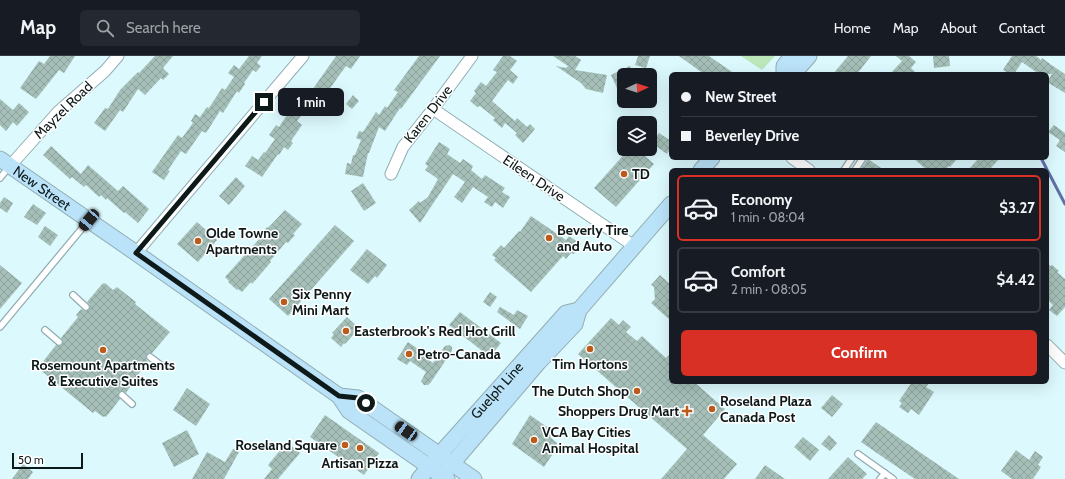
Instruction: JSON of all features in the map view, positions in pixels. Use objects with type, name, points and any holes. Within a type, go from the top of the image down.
[{"type":"main road","points":[[784,72],[784,66],[792,56]]},
{"type":"main road","points":[[795,72],[809,56]]},
{"type":"main road","points":[[703,168],[710,160]]},
{"type":"main road","name":"New Street","points":[[5,163],[89,220],[339,396],[349,411],[429,466],[443,478]]},
{"type":"main road","name":"Guelph Line","points":[[443,478],[452,463],[538,363],[575,324],[579,310],[669,206]]},
{"type":"main road","name":"Guelph Line","points":[[419,479],[566,313],[579,310]]},
{"type":"main road","name":"New Street","points":[[339,396],[358,398],[474,479]]},
{"type":"street","name":"Mayzel Road","points":[[5,163],[58,112],[105,71],[118,56]]},
{"type":"street","points":[[136,253],[303,56]]},
{"type":"street","name":"Karen Drive","points":[[391,174],[403,147],[472,56]]},
{"type":"street","name":"Eileen Drive","points":[[433,109],[634,246]]},
{"type":"street","points":[[795,160],[806,168]]},
{"type":"street","points":[[1049,347],[1065,363]]},
{"type":"lane","points":[[0,178],[5,163]]},
{"type":"lane","points":[[0,326],[89,220]]},
{"type":"lane","points":[[73,295],[86,307]]},
{"type":"lane","points":[[45,330],[58,342]]},
{"type":"lane","points":[[150,357],[162,366]]},
{"type":"lane","points":[[122,395],[132,404]]},
{"type":"lane","points":[[858,454],[893,479]]},
{"type":"lane","points":[[880,479],[885,473]]},
{"type":"green space","points":[[741,56],[775,56],[762,70]]},
{"type":"building","points":[[50,56],[75,56],[64,73],[59,70],[36,99],[20,88],[39,61],[44,64]]},
{"type":"building","points":[[155,56],[173,56],[163,68],[169,74],[163,80],[161,78],[145,95],[138,89],[123,112],[120,110],[105,131],[94,123],[105,108],[108,109],[120,90]]},
{"type":"building","points":[[249,56],[262,56],[257,63],[261,66],[256,72],[253,70],[239,93],[237,91],[223,113],[220,111],[206,133],[202,131],[186,154],[181,151],[168,170],[170,171],[164,180],[152,172],[178,135],[182,138],[193,123],[191,121],[195,114],[200,117],[207,107],[209,108],[222,88],[225,90],[234,77],[228,73],[234,65],[239,69]]},
{"type":"building","points":[[336,56],[360,56],[351,69],[346,66],[318,105],[321,107],[316,114],[313,112],[312,113],[301,106]]},
{"type":"building","points":[[419,56],[440,56],[401,109],[400,108],[385,131],[379,127],[368,153],[363,177],[345,174],[347,163],[351,164],[353,155],[355,155],[361,140],[356,138],[359,131],[363,132],[376,112],[379,115],[385,106],[387,108],[398,92],[394,90]]},
{"type":"building","points":[[503,56],[510,56],[517,61],[510,70],[518,77],[513,84],[508,80],[492,101],[515,121],[517,118],[527,127],[530,124],[535,129],[523,143],[515,135],[517,133],[505,123],[502,128],[493,120],[495,118],[480,106],[477,107],[470,101],[476,93],[474,91],[481,82],[486,86],[497,72],[493,70]]},
{"type":"building","points":[[553,56],[575,56],[581,60],[575,70],[607,75],[603,93],[586,89],[581,83],[556,66],[566,68],[568,66]]},
{"type":"building","points":[[638,56],[650,56],[646,68],[635,65]]},
{"type":"building","points":[[679,56],[709,56],[732,72],[701,72]]},
{"type":"building","points":[[848,56],[871,56],[859,72],[835,72]]},
{"type":"building","points":[[896,56],[909,56],[916,62],[911,68],[915,72],[892,72],[902,61]]},
{"type":"building","points":[[933,56],[949,56],[950,66],[934,68]]},
{"type":"building","points":[[1012,56],[1036,56],[1041,60],[1042,58],[1065,74],[1065,93],[1049,83],[1049,79],[1052,74],[1049,74],[1049,72],[1036,72],[1022,62],[1015,72],[1006,72],[1003,70]]},
{"type":"building","points":[[617,72],[617,88],[611,75]]},
{"type":"building","points":[[353,95],[359,101],[352,109],[346,104]]},
{"type":"building","points":[[0,99],[13,110],[19,103],[29,112],[17,126],[13,122],[6,131],[0,125]]},
{"type":"building","points":[[293,106],[303,113],[297,121],[302,125],[291,141],[293,143],[288,150],[284,147],[262,177],[245,166],[252,156],[258,160],[264,152],[265,153],[275,139],[269,135],[276,125],[279,127]]},
{"type":"building","points":[[1054,125],[1065,133],[1065,152],[1056,146],[1060,140],[1049,133]]},
{"type":"building","points":[[659,133],[669,140],[669,151],[667,154],[657,147],[657,136]]},
{"type":"building","points":[[439,142],[450,149],[447,154],[460,163],[463,159],[473,166],[471,170],[482,179],[485,175],[505,188],[502,192],[510,197],[503,208],[495,202],[492,207],[484,202],[488,197],[473,187],[462,203],[454,197],[465,182],[453,174],[420,223],[409,210],[419,201],[420,203],[428,197],[438,179],[425,170],[428,166],[425,164]]},
{"type":"building","points":[[51,146],[81,174],[88,165],[118,191],[123,186],[149,209],[138,223],[107,198],[106,200],[101,195],[99,197],[86,185],[84,187],[72,177],[70,179],[43,155]]},
{"type":"building","points":[[623,156],[645,156],[654,164],[616,207],[594,188]]},
{"type":"building","points":[[867,160],[869,160],[881,168],[861,168]]},
{"type":"building","points":[[915,160],[956,160],[950,167],[949,166],[947,168],[925,168]]},
{"type":"building","points":[[977,160],[998,160],[991,168],[970,168]]},
{"type":"building","points":[[236,177],[245,186],[229,205],[219,196]]},
{"type":"building","points":[[363,183],[376,203],[364,211],[351,191]]},
{"type":"building","points":[[4,197],[13,203],[7,213],[0,208],[0,203]]},
{"type":"building","points":[[33,204],[46,213],[37,225],[24,217]]},
{"type":"building","points":[[285,210],[302,224],[293,234],[295,235],[288,243],[286,242],[252,284],[251,282],[242,292],[238,289],[237,290],[225,277],[261,237],[259,236],[267,227],[268,228]]},
{"type":"building","points":[[531,216],[566,240],[569,236],[581,244],[574,254],[571,253],[566,259],[563,256],[531,292],[494,260],[496,258],[492,255],[501,245],[504,248],[519,231],[520,232]]},
{"type":"building","name":"Olde Towne Apartments","points":[[197,222],[217,240],[198,262],[177,244]]},
{"type":"building","points":[[335,225],[354,241],[288,316],[269,299]]},
{"type":"building","points":[[45,226],[58,235],[50,246],[38,237]]},
{"type":"building","points":[[367,249],[387,265],[377,278],[375,276],[368,284],[350,270]]},
{"type":"building","points":[[0,265],[22,283],[0,309]]},
{"type":"building","points":[[1049,265],[1052,265],[1059,271],[1057,272],[1065,279],[1065,307],[1057,316],[1049,310],[1053,305],[1049,301]]},
{"type":"building","points":[[660,275],[669,283],[669,319],[651,303],[655,299],[654,287],[651,285]]},
{"type":"building","name":"Rosemount Apartments & Executive Suites","points":[[103,283],[113,290],[117,287],[136,302],[135,304],[170,332],[152,353],[147,354],[146,358],[148,362],[131,383],[132,384],[126,393],[122,391],[119,392],[118,396],[120,399],[106,417],[103,417],[95,411],[93,413],[38,368],[56,345],[60,346],[62,344],[63,341],[61,338],[78,317],[76,315],[81,309],[85,311],[89,310],[90,305],[87,302]]},
{"type":"building","points":[[490,292],[497,297],[490,307],[483,302]]},
{"type":"building","points":[[500,307],[514,315],[517,310],[528,316],[520,329],[497,312]]},
{"type":"building","points":[[460,312],[501,343],[490,357],[449,325]]},
{"type":"building","name":"Easterbrook's Red Hot Grill","points":[[347,317],[359,328],[341,347],[331,338],[334,334],[332,333]]},
{"type":"building","points":[[611,318],[619,325],[623,320],[631,327],[626,332],[637,341],[642,336],[666,358],[669,355],[669,384],[696,384],[725,409],[703,435],[737,464],[724,479],[661,479],[687,449],[578,354]]},
{"type":"building","points":[[408,342],[418,349],[416,351],[433,363],[445,346],[449,345],[452,347],[452,351],[428,385],[424,385],[421,381],[426,372],[410,361],[407,365],[397,359]]},
{"type":"building","points":[[911,384],[928,384],[926,387],[934,392],[919,415],[911,409],[908,413],[899,407],[902,403],[899,401]]},
{"type":"building","points":[[187,388],[210,404],[196,426],[173,410]]},
{"type":"building","points":[[832,395],[843,404],[832,417],[821,408]]},
{"type":"building","name":"Roseland Square","points":[[325,415],[379,453],[364,475],[310,437]]},
{"type":"building","name":"VCA Bay Cities Animal Hospital","points":[[530,415],[554,432],[550,437],[557,443],[556,445],[558,446],[544,467],[512,444]]},
{"type":"building","points":[[876,422],[959,479],[915,479],[887,460],[861,442]]},
{"type":"building","points":[[187,430],[199,454],[174,467],[162,443]]},
{"type":"building","points":[[829,435],[837,443],[830,451],[821,444]]},
{"type":"building","points":[[803,437],[819,450],[810,461],[794,447]]},
{"type":"building","points":[[287,442],[300,453],[278,479],[264,479],[272,469],[268,465]]},
{"type":"building","points":[[233,449],[239,452],[224,479],[192,479],[207,452],[225,462]]},
{"type":"building","points":[[1016,450],[1029,460],[1035,451],[1043,457],[1038,465],[1041,467],[1033,479],[1012,479],[1001,471]]},
{"type":"building","points":[[848,457],[867,474],[862,479],[828,479]]},
{"type":"building","points":[[23,464],[33,472],[28,479],[12,479]]},
{"type":"building","points":[[765,465],[785,479],[755,479]]},
{"type":"waterway","points":[[1042,160],[1046,168]]},
{"type":"waterway","points":[[1049,173],[1065,204]]},
{"type":"place","name":"TD","points":[[624,174]]},
{"type":"place","name":"Beverly Tire and Auto","points":[[549,238]]},
{"type":"place","name":"Olde Towne Apartments","points":[[198,241]]},
{"type":"place","name":"Six Penny Mini Mart","points":[[284,302]]},
{"type":"place","name":"Easterbrook's Red Hot Grill","points":[[346,331]]},
{"type":"place","name":"Tim Hortons","points":[[590,349]]},
{"type":"place","name":"Rosemount Apartments & Executive Suites","points":[[103,350]]},
{"type":"place","name":"Petro-Canada","points":[[409,354]]},
{"type":"place","name":"The Dutch Shop","points":[[637,391]]},
{"type":"place","name":"Roseland Plaza Canada Post","points":[[712,409]]},
{"type":"place","name":"Shoppers Drug Mart","points":[[687,411]]},
{"type":"place","name":"VCA Bay Cities Animal Hospital","points":[[534,440]]},
{"type":"place","name":"Roseland Square","points":[[345,445]]},
{"type":"place","name":"Artisan Pizza","points":[[360,448]]},
{"type":"route","points":[[264,102],[136,253],[339,396],[358,398],[366,403]]}]
